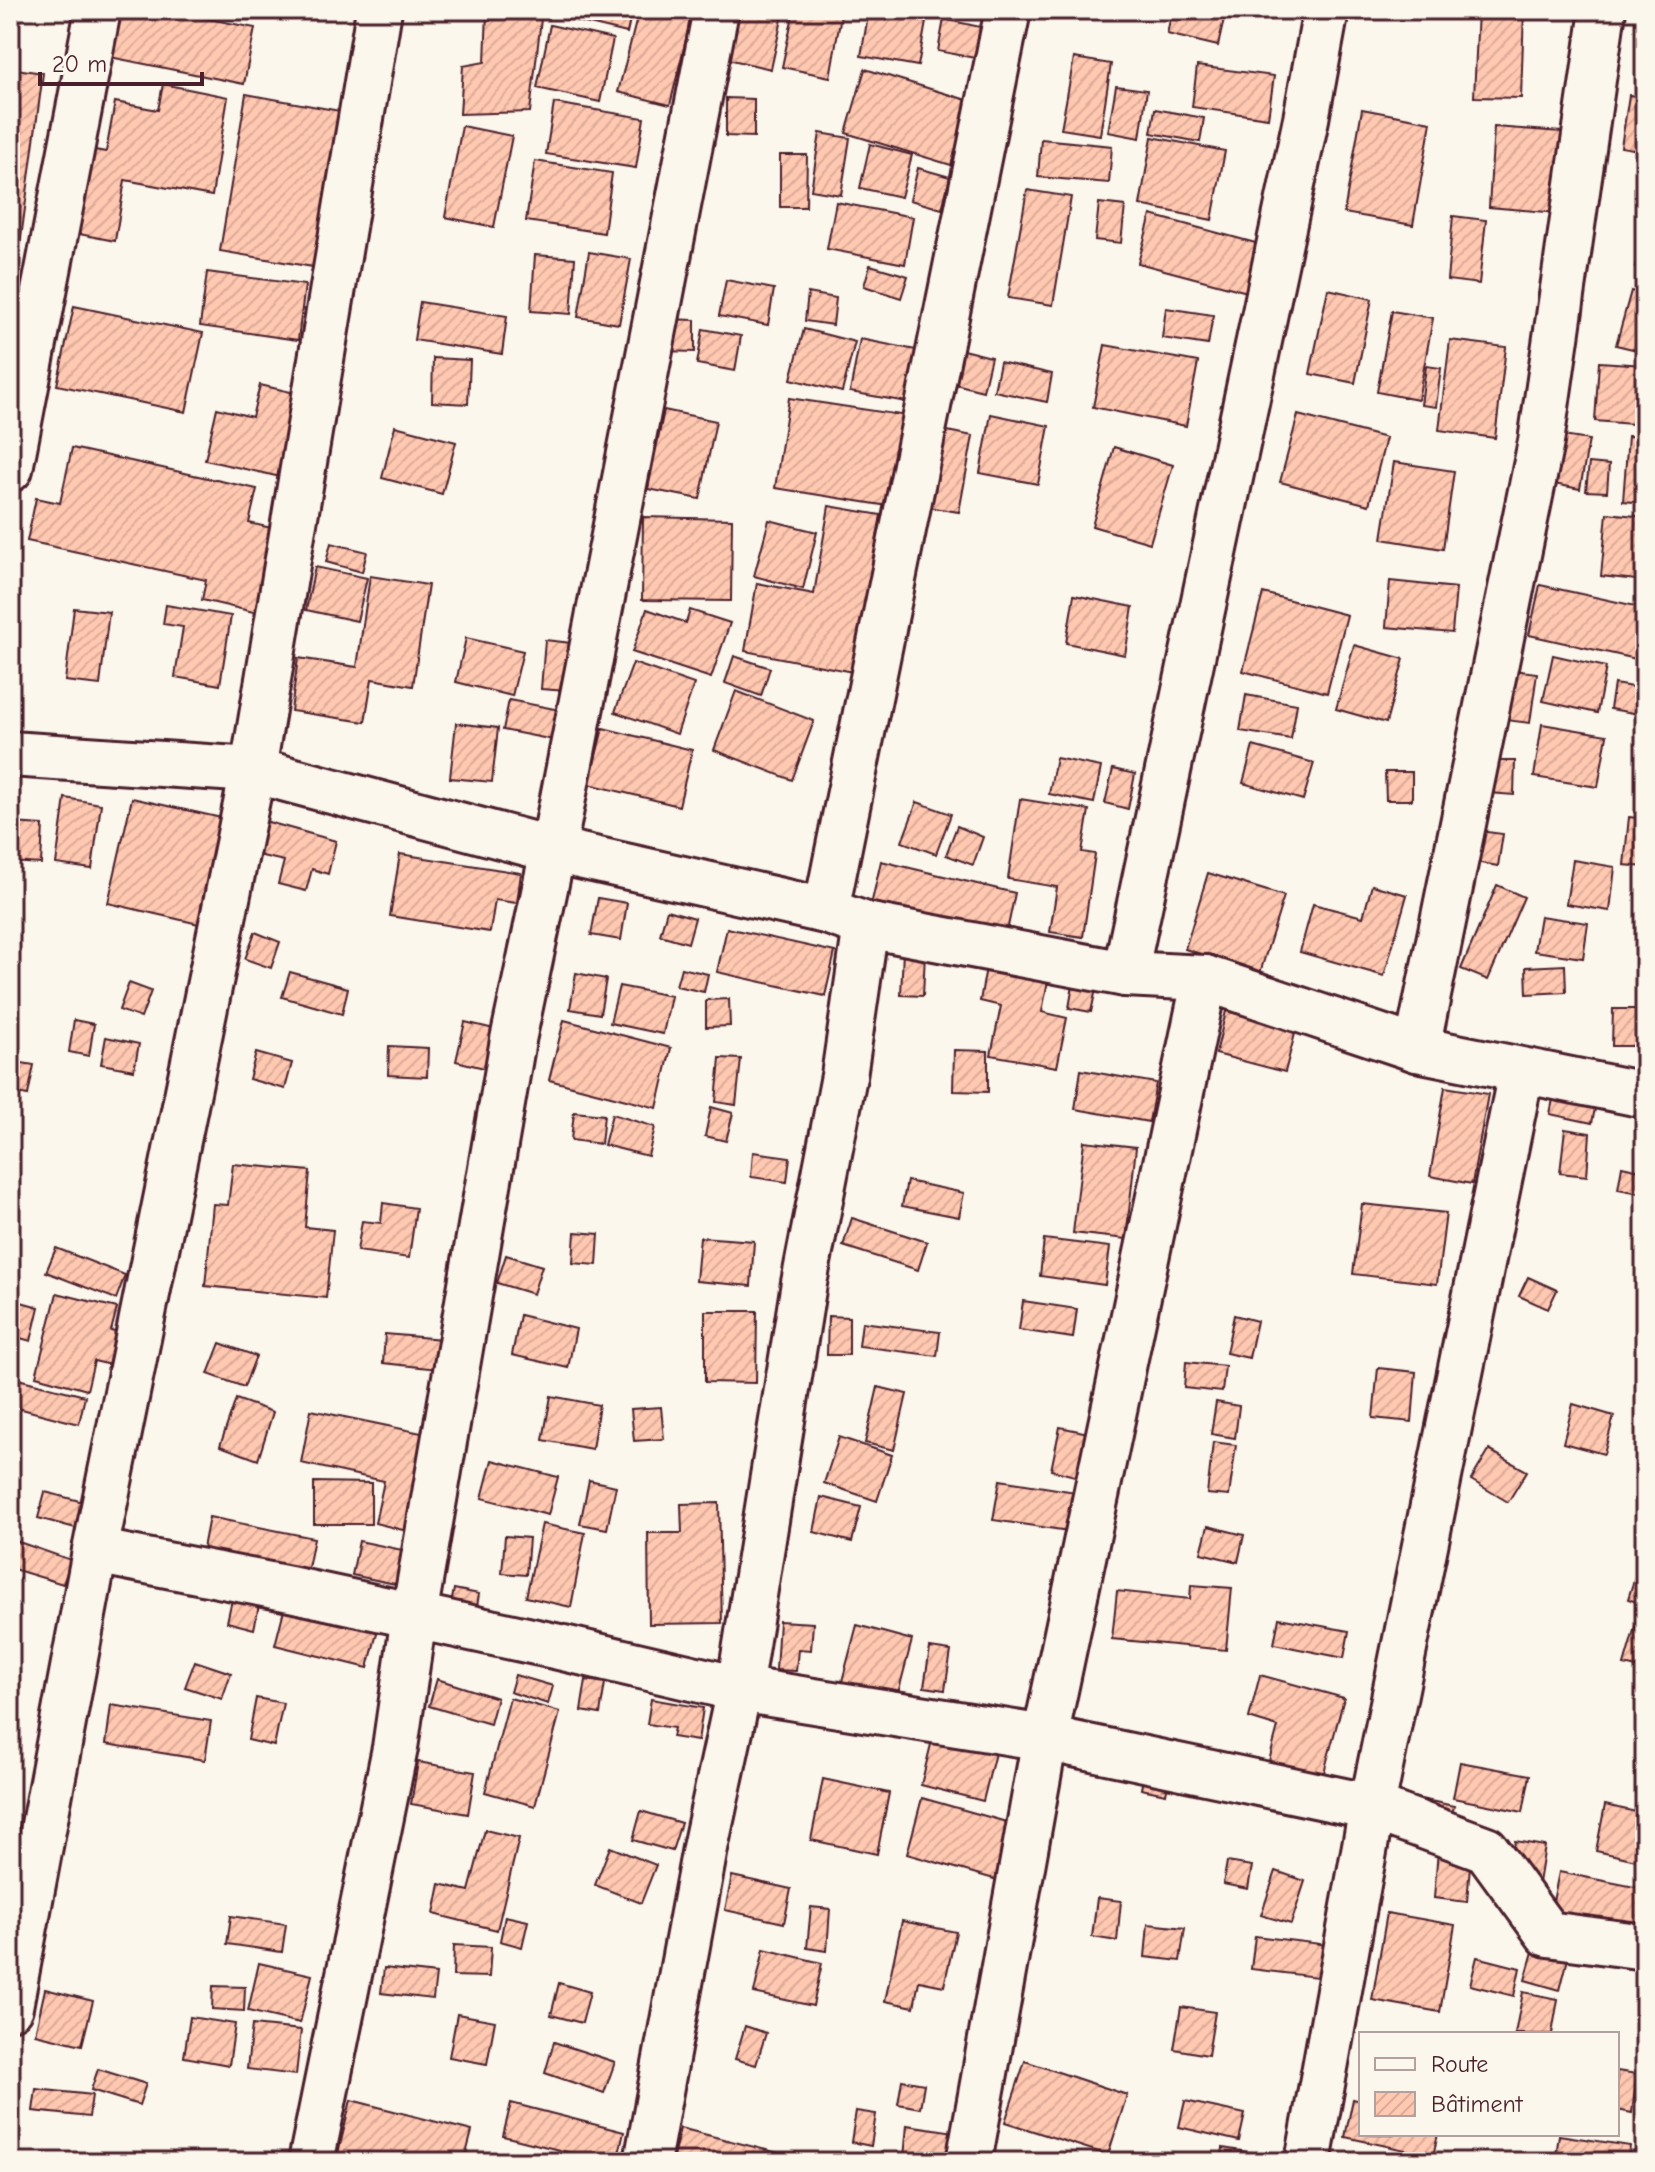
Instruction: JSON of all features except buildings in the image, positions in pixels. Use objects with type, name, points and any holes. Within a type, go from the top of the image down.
[{"type":"street","points":[[10,469],[98,10]]},
{"type":"street","points":[[10,2007],[95,1551],[253,770],[379,10]]},
{"type":"street","points":[[311,2162],[395,1748],[414,1616],[513,1040],[553,850],[716,10]]},
{"type":"street","points":[[647,2162],[705,1848],[739,1689],[804,1283],[844,1076],[846,918],[1008,10]]},
{"type":"street","points":[[1125,974],[1300,150],[1326,10]]},
{"type":"street","points":[[1417,1049],[1541,442],[1603,10]]},
{"type":"street","points":[[10,754],[253,770],[553,850],[846,918],[1125,974],[1205,978],[1417,1049],[1645,1095]]},
{"type":"street","points":[[969,2162],[1045,1738],[1205,978]]},
{"type":"street","points":[[1308,2162],[1372,1807],[1521,1072]]},
{"type":"street","points":[[95,1551],[414,1616],[739,1689],[1045,1738],[1372,1807],[1486,1849],[1548,1934],[1645,1947]]}]
